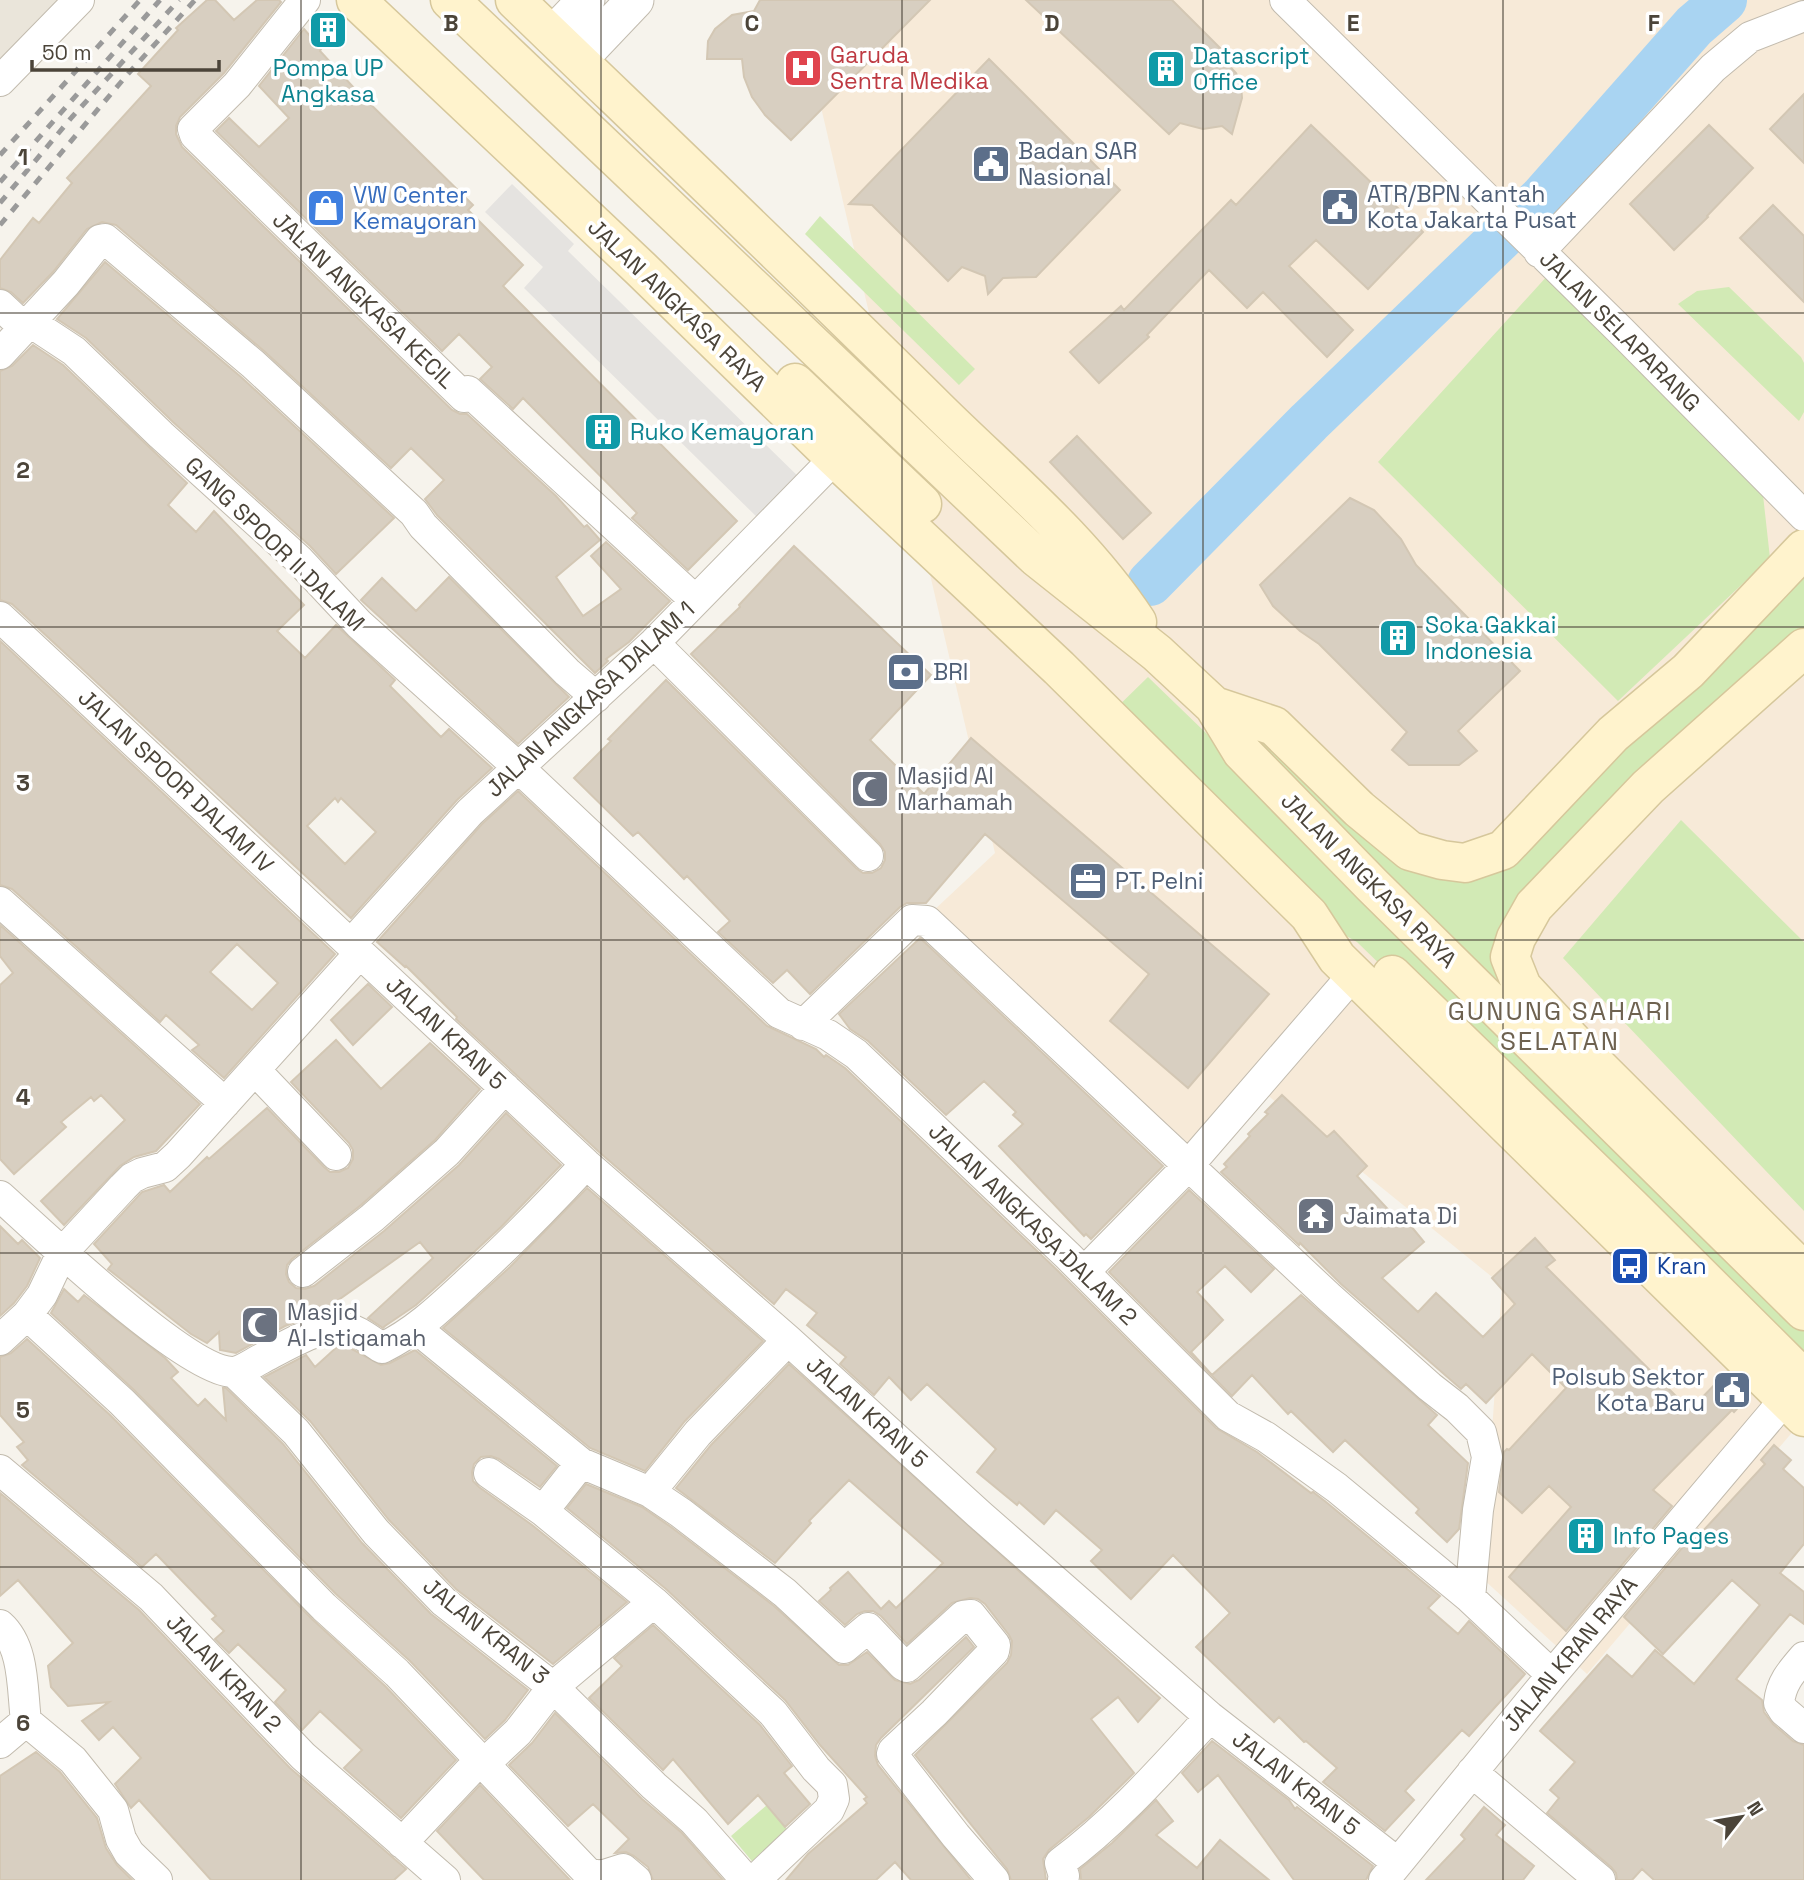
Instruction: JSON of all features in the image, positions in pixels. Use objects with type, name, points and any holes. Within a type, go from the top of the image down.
[{"type":"main road","name":"JALAN ANGKASA RAYA","points":[[356,0],[1059,668],[1309,915],[1336,958],[1353,975],[1633,1250],[1798,1398]]},
{"type":"main road","name":"JALAN ANGKASA RAYA","points":[[393,0],[982,561],[1018,603],[1059,668]]},
{"type":"main road","name":"JALAN ANGKASA RAYA","points":[[450,0],[1036,557],[1157,653],[1214,706],[1241,752],[1804,1311]]},
{"type":"main road","name":"JALAN ANGKASA RAYA","points":[[515,0],[766,239],[945,417],[1016,482],[1116,590],[1157,653]]},
{"type":"main road","name":"JALAN ANGKASA RAYA","points":[[1214,706],[1274,726],[1359,809],[1410,851],[1465,863],[1503,850],[1613,734],[1688,671],[1804,549]]},
{"type":"main road","points":[[1804,648],[1648,787],[1534,906],[1526,917],[1510,957],[1522,987],[1575,1044],[1804,1272]]},
{"type":"main road","name":"JALAN ANGKASA RAYA","points":[[1309,915],[1357,942],[1631,1207],[1798,1398]]},
{"type":"main road","points":[[1574,1083],[1575,1044]]},
{"type":"main road","points":[[1638,1146],[1688,1156]]},
{"type":"main road","points":[[1631,1207],[1633,1250]]},
{"type":"street","points":[[0,81],[79,0]]},
{"type":"street","name":"JALAN ANGKASA KECIL","points":[[305,0],[231,92],[194,129],[195,135],[464,397],[468,391],[695,600]]},
{"type":"street","points":[[565,48],[586,0]]},
{"type":"street","points":[[565,48],[635,0]]},
{"type":"street","name":"JALAN SELAPARANG","points":[[1285,0],[1804,516]]},
{"type":"street","points":[[1519,232],[1750,37],[1804,16]]},
{"type":"street","points":[[0,354],[66,283],[100,240],[105,239],[253,364],[414,513],[423,526],[567,672],[596,697]]},
{"type":"street","name":"GANG SPOOR II DALAM","points":[[0,305],[16,320],[30,322],[74,351],[160,435],[298,559],[369,633],[519,768]]},
{"type":"street","name":"JALAN ANGKASA DALAM 1","points":[[0,1340],[27,1315],[42,1295],[61,1253],[132,1178],[165,1167],[178,1156],[255,1070],[470,812],[654,643],[835,458]]},
{"type":"street","name":"JALAN SPOOR DALAM IV","points":[[0,617],[355,948]]},
{"type":"street","points":[[654,643],[868,856]]},
{"type":"street","name":"JALAN ANGKASA DALAM 2","points":[[519,768],[779,1013],[828,1035],[856,1054],[1084,1272],[1228,1416],[1266,1437],[1337,1488],[1470,1598],[1552,1675]]},
{"type":"street","points":[[0,902],[225,1103]]},
{"type":"street","points":[[803,1025],[912,920],[927,921],[1329,1297],[1481,1432],[1487,1457],[1478,1510],[1470,1598]]},
{"type":"street","name":"JALAN KRAN 5","points":[[355,948],[586,1164],[788,1340],[990,1524],[1391,1872]]},
{"type":"street","points":[[1084,1272],[1188,1166],[1353,975]]},
{"type":"street","points":[[255,1070],[336,1155]]},
{"type":"street","points":[[303,1272],[372,1218],[447,1152],[505,1088]]},
{"type":"street","points":[[0,1196],[61,1253],[178,1348],[216,1369],[235,1373],[321,1329],[337,1326],[352,1329],[382,1348],[416,1329],[493,1260],[586,1164]]},
{"type":"street","points":[[27,1315],[122,1402],[324,1607],[397,1674],[588,1872],[601,1876],[623,1869],[636,1880]]},
{"type":"street","points":[[416,1329],[581,1463],[650,1492],[785,1593],[844,1648],[868,1628],[902,1665],[907,1667],[963,1616],[971,1615],[995,1644],[994,1651],[892,1754],[994,1880]]},
{"type":"street","points":[[650,1492],[698,1433],[788,1340]]},
{"type":"street","name":"JALAN KRAN 3","points":[[235,1373],[296,1432],[376,1532],[444,1602],[553,1686],[654,1786],[694,1821],[746,1880]]},
{"type":"street","name":"JALAN KRAN RAYA","points":[[1391,1872],[1552,1675],[1798,1398]]},
{"type":"street","points":[[542,1511],[581,1463]]},
{"type":"street","name":"JALAN KRAN 2","points":[[0,1470],[151,1597],[303,1756],[402,1843],[432,1876]]},
{"type":"street","points":[[489,1473],[542,1511],[654,1602],[773,1713],[816,1769],[832,1785],[834,1799],[829,1810],[755,1880]]},
{"type":"street","points":[[402,1843],[481,1763],[518,1732],[553,1686],[654,1602]]},
{"type":"street","points":[[0,1625],[14,1642],[17,1653],[26,1721],[74,1760],[113,1810],[121,1839],[129,1853],[157,1880]]},
{"type":"street","points":[[1804,1657],[1780,1689],[1779,1703],[1784,1711],[1804,1728]]},
{"type":"street","points":[[1063,1880],[1060,1863],[1139,1794],[1210,1717]]},
{"type":"street","points":[[0,1743],[26,1721]]},
{"type":"street","points":[[1472,1772],[1600,1880]]},
{"type":"shaded area","points":[[0,0],[75,0],[0,79]]},
{"type":"shaded area","points":[[796,0],[1804,0],[1804,1437],[1795,1429],[1587,1674],[1482,1578],[1502,1285],[1266,1094],[1209,1162],[932,912],[995,853]]},
{"type":"shaded area","points":[[512,184],[574,244],[568,251],[807,485],[766,526],[524,288],[543,267],[485,212]]},
{"type":"green space","points":[[820,216],[975,369],[959,385],[805,234]]},
{"type":"green space","points":[[1549,274],[1763,495],[1770,558],[1618,701],[1378,462]]},
{"type":"green space","points":[[1729,287],[1801,357],[1804,363],[1804,412],[1799,421],[1678,304],[1697,291]]},
{"type":"green space","points":[[1804,553],[1804,642],[1510,957],[1804,1310],[1804,1377],[1357,942],[1309,915],[1108,716],[1148,677],[1352,874],[1214,706],[1337,787],[1465,863]]},
{"type":"green space","points":[[1681,820],[1804,942],[1804,1211],[1563,958]]},
{"type":"green space","points":[[767,1805],[792,1835],[756,1866],[731,1836]]},
{"type":"building","points":[[207,0],[215,0],[234,20],[257,0],[281,2],[224,73],[180,117],[176,134],[182,147],[452,410],[467,414],[600,540],[556,577],[583,616],[621,589],[591,556],[606,542],[670,601],[629,642],[606,659],[608,661],[595,673],[437,515],[425,499],[444,480],[411,448],[391,468],[264,351],[116,225],[102,222],[87,229],[53,272],[23,303],[11,292],[0,288],[0,260],[33,218],[39,223],[72,183],[67,178],[151,86],[138,74],[178,30],[176,28]]},
{"type":"building","name":"Garuda Sentra Medika","points":[[760,0],[930,0],[791,140],[765,115],[752,97],[744,77],[742,59],[707,59],[708,41],[715,29],[732,15],[754,11]]},
{"type":"building","name":"Datascript Office","points":[[1026,0],[1172,0],[1225,53],[1222,58],[1236,73],[1241,84],[1242,98],[1232,134],[1222,126],[1203,129],[1180,123],[1169,134]]},
{"type":"building","points":[[304,29],[354,88],[473,205],[468,210],[523,265],[503,286],[737,521],[688,570],[632,518],[637,513],[523,398],[513,409],[480,379],[492,367],[459,334],[442,351],[216,131],[229,118],[259,147],[289,118],[259,86]]},
{"type":"building","name":"Badan SAR Nasional","points":[[989,59],[1120,190],[1036,277],[1003,278],[988,294],[985,276],[962,267],[948,281],[872,205],[849,204]]},
{"type":"building","points":[[1804,94],[1804,163],[1770,129]]},
{"type":"building","points":[[1311,125],[1423,232],[1368,289],[1316,240],[1289,266],[1353,330],[1327,357],[1263,292],[1247,308],[1209,270],[1147,335],[1149,337],[1099,383],[1070,352],[1121,306],[1124,310],[1231,200],[1236,205]]},
{"type":"building","points":[[1709,125],[1753,168],[1674,250],[1630,204]]},
{"type":"building","points":[[1773,205],[1804,236],[1804,302],[1740,238]]},
{"type":"building","points":[[105,262],[241,377],[394,518],[336,574],[310,546],[173,422],[86,338],[57,319]]},
{"type":"building","points":[[33,345],[63,365],[187,483],[168,505],[196,532],[214,511],[304,605],[277,631],[305,658],[336,625],[395,680],[390,686],[441,737],[449,729],[492,768],[457,800],[351,918],[12,604],[0,600],[0,371],[12,366]],"holes":[[[335,798],[338,802],[341,798],[376,832],[345,864],[307,826]]]},
{"type":"building","points":[[1077,436],[1151,513],[1123,539],[1050,462]]},
{"type":"building","name":"Soka Gakkai Indonesia","points":[[1350,498],[1374,510],[1401,539],[1416,565],[1520,671],[1458,731],[1477,751],[1459,765],[1409,765],[1392,750],[1407,732],[1319,644],[1273,606],[1260,585]]},
{"type":"building","points":[[794,546],[931,675],[870,740],[924,794],[971,738],[1269,994],[1188,1088],[1110,1021],[1149,974],[985,834],[926,903],[907,903],[900,907],[810,994],[787,970],[773,983],[718,932],[730,921],[687,876],[684,879],[638,832],[633,836],[574,778],[666,680],[856,868],[863,873],[872,873],[881,868],[885,852],[880,844],[691,654],[740,607]]},
{"type":"building","points":[[449,577],[569,697],[518,744],[361,600],[382,578],[416,611]]},
{"type":"building","points":[[0,641],[335,954],[224,1078],[192,1050],[199,1045],[166,1015],[160,1022],[12,889],[0,885]],"holes":[[[237,944],[278,983],[252,1010],[210,972]]]},
{"type":"building","points":[[518,791],[767,1026],[816,1049],[824,1057],[826,1055],[845,1068],[1056,1269],[1216,1428],[1257,1452],[1326,1502],[1440,1596],[1428,1608],[1458,1634],[1469,1621],[1525,1674],[1469,1736],[1462,1730],[1405,1791],[1414,1800],[1385,1831],[1323,1782],[1337,1768],[1304,1742],[1279,1717],[1274,1722],[1196,1647],[1230,1613],[1173,1555],[1131,1599],[1091,1561],[1102,1550],[1056,1510],[1044,1524],[977,1472],[996,1449],[927,1384],[911,1400],[889,1377],[874,1395],[840,1364],[846,1357],[807,1325],[817,1313],[786,1289],[774,1304],[598,1151],[456,1019],[406,966],[377,942],[482,824]]},
{"type":"building","points":[[0,925],[200,1104],[156,1151],[134,1157],[120,1166],[64,1225],[41,1201],[125,1120],[101,1095],[94,1101],[91,1097],[61,1122],[66,1127],[14,1174],[0,1159],[0,985],[13,973],[0,956]]},
{"type":"building","points":[[920,938],[1163,1166],[1091,1239],[1086,1234],[1084,1236],[999,1146],[1023,1124],[1013,1115],[1016,1112],[984,1081],[946,1115],[868,1041],[850,1029],[839,1014]]},
{"type":"building","points":[[368,984],[392,1007],[353,1045],[331,1020]]},
{"type":"building","points":[[336,1040],[381,1089],[430,1043],[480,1089],[435,1140],[361,1205],[292,1259],[287,1265],[286,1274],[289,1282],[296,1288],[314,1286],[384,1231],[459,1165],[506,1113],[561,1165],[501,1227],[445,1279],[416,1305],[383,1328],[368,1318],[433,1258],[420,1242],[320,1313],[285,1326],[236,1353],[220,1350],[219,1332],[207,1343],[191,1334],[108,1269],[112,1264],[94,1244],[142,1192],[164,1185],[170,1192],[207,1157],[209,1159],[267,1108],[330,1172],[348,1168],[353,1159],[353,1150],[349,1143],[291,1082]]},
{"type":"building","points":[[1282,1095],[1327,1137],[1334,1131],[1367,1166],[1357,1176],[1396,1218],[1401,1214],[1424,1242],[1382,1278],[1418,1312],[1436,1293],[1483,1337],[1515,1304],[1492,1278],[1535,1238],[1555,1260],[1546,1267],[1690,1410],[1727,1372],[1750,1395],[1653,1490],[1672,1506],[1566,1631],[1509,1577],[1571,1507],[1549,1486],[1522,1513],[1499,1492],[1504,1452],[1509,1450],[1566,1388],[1532,1354],[1486,1403],[1466,1384],[1461,1389],[1341,1284],[1221,1172],[1227,1167],[1224,1164],[1250,1136],[1248,1134],[1268,1114],[1265,1112]]},
{"type":"building","points":[[587,1188],[763,1341],[685,1421],[645,1471],[590,1448],[443,1328],[510,1267]]},
{"type":"building","points":[[1189,1190],[1274,1269],[1251,1292],[1225,1266],[1197,1292],[1223,1320],[1191,1352],[1212,1375],[1301,1295],[1437,1415],[1428,1425],[1468,1463],[1459,1529],[1447,1542],[1416,1513],[1419,1509],[1345,1440],[1333,1452],[1291,1411],[1288,1414],[1252,1375],[1232,1396],[1109,1272]]},
{"type":"building","points":[[0,1226],[18,1244],[22,1240],[40,1258],[27,1286],[0,1316]]},
{"type":"building","points":[[64,1289],[78,1302],[84,1295],[165,1358],[178,1372],[171,1378],[198,1406],[205,1399],[226,1420],[223,1388],[226,1388],[283,1444],[362,1543],[431,1614],[528,1690],[505,1720],[485,1739],[410,1661],[336,1594],[134,1390],[51,1313]]},
{"type":"building","points":[[27,1339],[110,1415],[312,1619],[385,1686],[456,1760],[401,1818],[344,1768],[362,1750],[320,1711],[302,1730],[275,1702],[286,1690],[238,1644],[229,1653],[215,1639],[224,1631],[212,1619],[216,1616],[156,1554],[142,1567],[22,1465],[28,1460],[17,1447],[24,1442],[0,1415],[0,1357],[11,1353]]},
{"type":"building","points":[[339,1345],[381,1365],[415,1350],[557,1466],[540,1487],[499,1459],[481,1457],[474,1464],[473,1481],[627,1602],[553,1664],[456,1589],[389,1520],[310,1421],[264,1377],[306,1355],[315,1367]]},
{"type":"building","points":[[789,1364],[1160,1698],[1138,1722],[1118,1697],[1091,1719],[1134,1773],[1089,1817],[1049,1850],[1043,1859],[1046,1880],[1011,1880],[1007,1869],[915,1755],[1007,1663],[1011,1655],[1012,1641],[1009,1635],[985,1604],[970,1598],[952,1603],[907,1644],[873,1611],[857,1614],[845,1625],[819,1601],[848,1572],[881,1609],[889,1601],[896,1608],[943,1563],[849,1480],[809,1521],[811,1523],[775,1563],[676,1488],[711,1445]]},
{"type":"building","points":[[1774,1445],[1791,1460],[1783,1469],[1804,1488],[1804,1544],[1780,1573],[1804,1592],[1804,1624],[1790,1614],[1736,1679],[1762,1700],[1764,1712],[1773,1724],[1793,1741],[1804,1745],[1804,1880],[1654,1880],[1642,1869],[1632,1880],[1617,1880],[1611,1867],[1547,1813],[1559,1798],[1550,1790],[1575,1762],[1540,1731],[1607,1655],[1632,1677],[1655,1650],[1694,1684],[1760,1605],[1732,1580],[1663,1654],[1624,1617],[1698,1529],[1702,1532],[1765,1464],[1761,1460]]},
{"type":"building","points":[[586,1484],[642,1507],[671,1527],[774,1606],[839,1665],[848,1665],[867,1652],[895,1680],[910,1684],[919,1680],[966,1637],[974,1647],[881,1738],[876,1745],[875,1756],[878,1765],[971,1880],[911,1880],[895,1862],[876,1880],[786,1880],[808,1854],[867,1803],[864,1799],[867,1797],[820,1745],[785,1700],[666,1589],[567,1508]]},
{"type":"building","points":[[0,1493],[139,1610],[290,1768],[406,1869],[394,1880],[211,1880],[139,1800],[131,1808],[115,1784],[141,1758],[113,1727],[99,1740],[82,1721],[109,1702],[68,1706],[51,1687],[48,1666],[73,1643],[18,1580],[0,1596]]},
{"type":"building","points":[[653,1625],[760,1725],[792,1766],[784,1773],[810,1804],[785,1827],[758,1795],[728,1824],[673,1759],[663,1770],[589,1698],[622,1666],[614,1658]]},
{"type":"building","points":[[555,1713],[642,1799],[682,1833],[723,1880],[653,1880],[648,1867],[634,1856],[626,1852],[615,1853],[629,1839],[593,1804],[568,1826],[509,1765],[532,1743]]},
{"type":"building","points":[[1212,1741],[1289,1800],[1295,1809],[1297,1807],[1373,1866],[1366,1880],[1294,1880],[1218,1775],[1198,1792],[1182,1773]]},
{"type":"building","points":[[36,1752],[60,1772],[97,1818],[106,1848],[117,1865],[132,1880],[0,1880],[0,1776]]},
{"type":"building","points":[[480,1785],[570,1880],[484,1880],[437,1831]]},
{"type":"building","points":[[1156,1800],[1173,1821],[1156,1835],[1197,1868],[1220,1840],[1269,1880],[1081,1880],[1080,1869],[1112,1843]]},
{"type":"building","points":[[1484,1807],[1505,1825],[1496,1835],[1534,1866],[1523,1880],[1426,1880],[1465,1839],[1461,1835]]},
{"type":"waterway","points":[[1150,583],[1309,422],[1543,197],[1694,26],[1724,0]]},
{"type":"railway","points":[[0,155],[140,0]]},
{"type":"railway","points":[[0,182],[160,0]]},
{"type":"railway","points":[[0,203],[72,117],[179,0]]},
{"type":"railway","points":[[0,225],[127,75],[195,0]]},
{"type":"place","name":"Pompa UP Angkasa","points":[[328,30]]},
{"type":"place","name":"Garuda Sentra Medika","points":[[803,68]]},
{"type":"place","name":"Datascript Office","points":[[1166,69]]},
{"type":"place","name":"Badan SAR Nasional","points":[[991,164]]},
{"type":"place","name":"ATR/BPN Kantah Kota Jakarta Pusat","points":[[1340,207]]},
{"type":"place","name":"VW Center Kemayoran","points":[[326,208]]},
{"type":"place","name":"Ruko Kemayoran","points":[[603,432]]},
{"type":"place","name":"Soka Gakkai Indonesia","points":[[1398,638]]},
{"type":"place","name":"BRI","points":[[906,672]]},
{"type":"place","name":"Masjid Al Marhamah","points":[[870,789]]},
{"type":"place","name":"PT. Pelni","points":[[1088,881]]},
{"type":"place","name":"Jaimata Di","points":[[1316,1216]]},
{"type":"place","name":"Kran","points":[[1630,1266]]},
{"type":"place","name":"Masjid Al-Istiqamah","points":[[260,1325]]},
{"type":"place","name":"Polsub Sektor Kota Baru","points":[[1732,1390]]},
{"type":"place","name":"Info Pages","points":[[1586,1536]]},
{"type":"district","name":"GUNUNG SAHARI SELATAN","points":[[1560,1026]]}]
